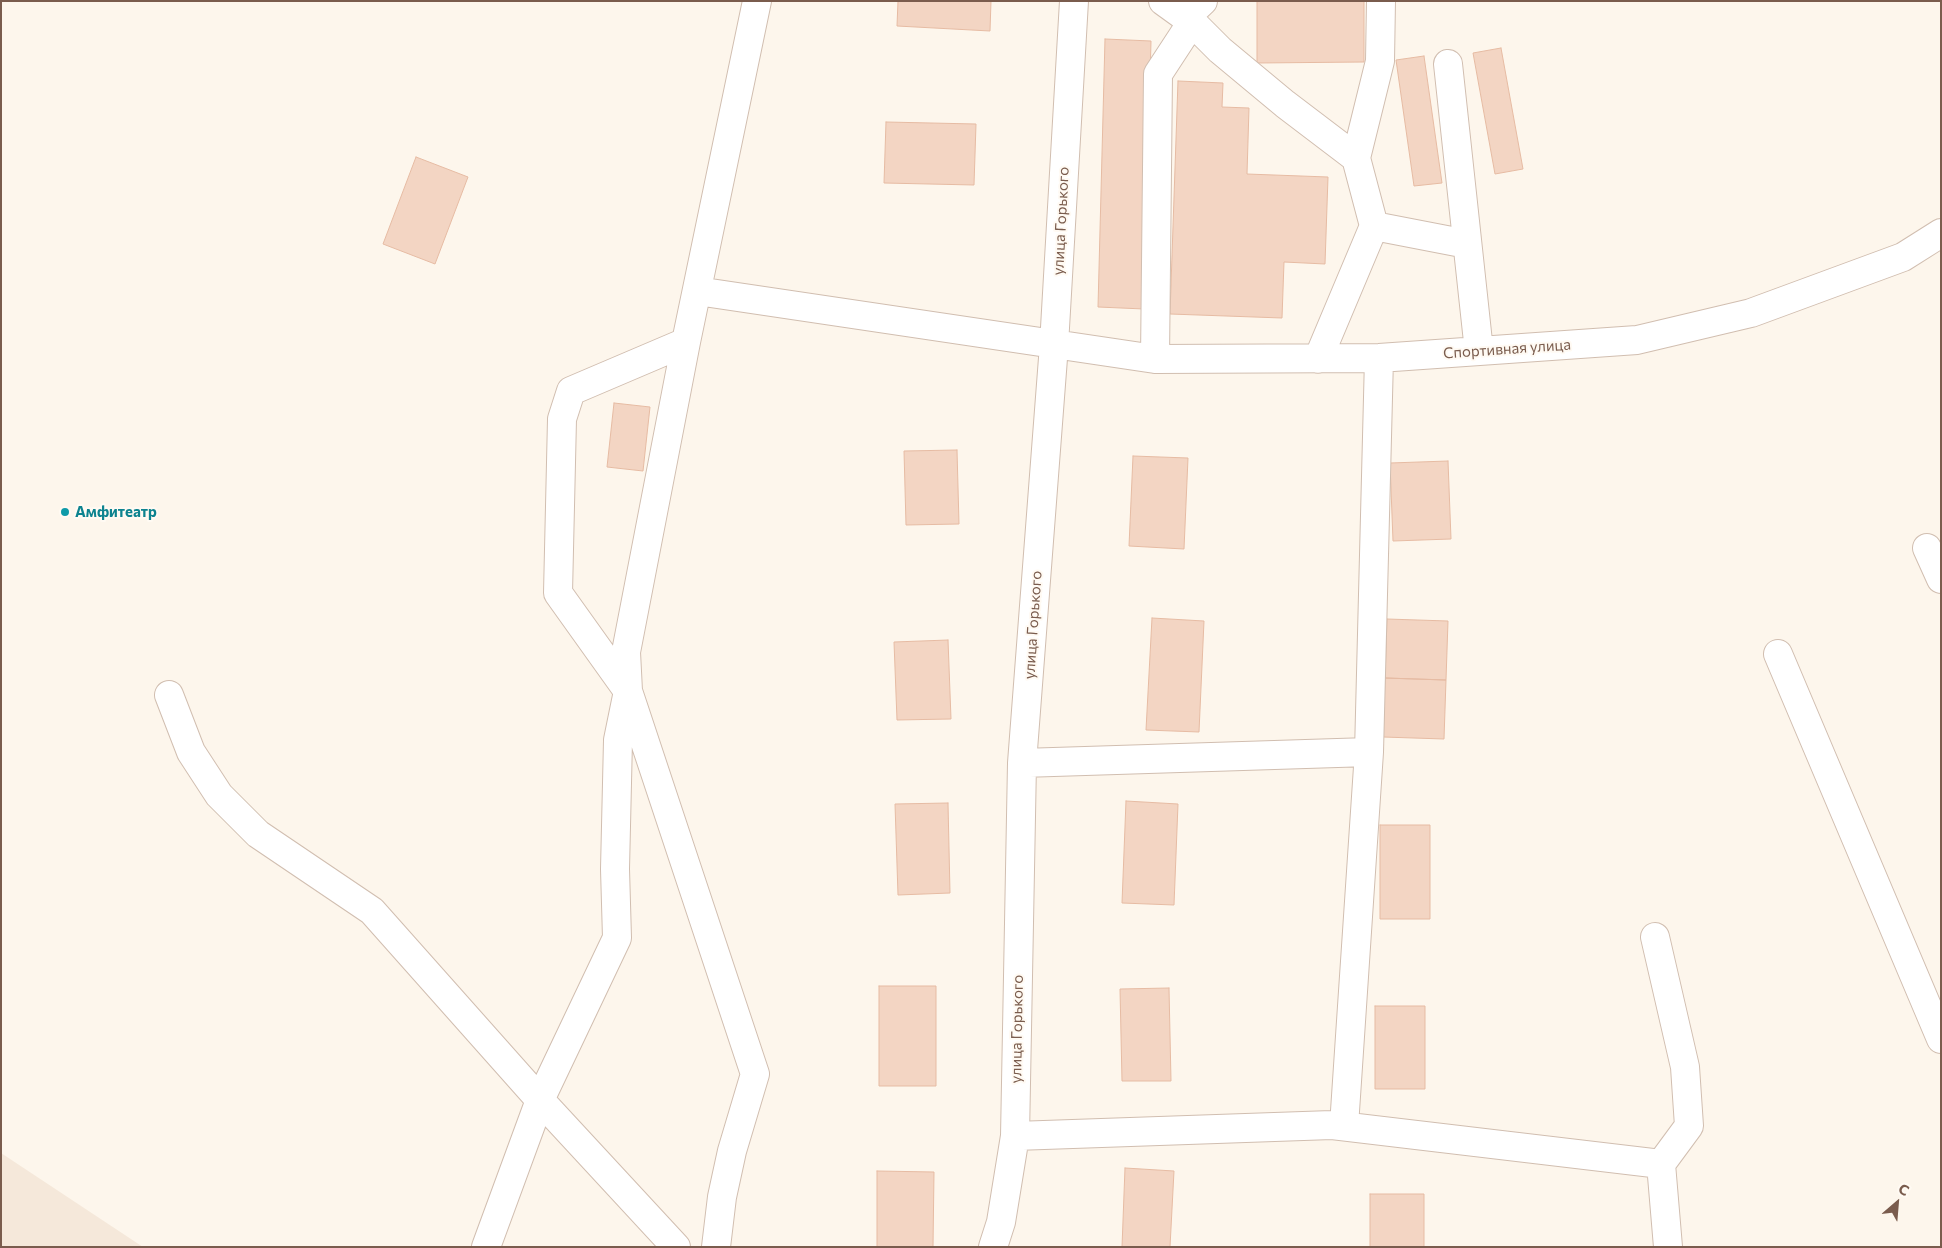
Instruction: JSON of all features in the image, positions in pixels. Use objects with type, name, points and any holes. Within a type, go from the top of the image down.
[{"type":"street","points":[[486,1247],[540,1100],[617,938],[618,740],[628,691],[626,652],[696,291],[757,1]]},
{"type":"street","name":"улица Горького","points":[[993,1247],[1001,1222],[1015,1136],[1022,763],[1054,346],[1074,1]]},
{"type":"street","points":[[1163,1],[1194,14],[1220,50],[1356,158]]},
{"type":"street","points":[[1318,359],[1374,226],[1356,158],[1380,61],[1381,1]]},
{"type":"street","points":[[1155,359],[1158,74],[1194,14]]},
{"type":"street","points":[[1448,64],[1478,351]]},
{"type":"street","points":[[1374,226],[1467,244]]},
{"type":"street","name":"Спортивная улица","points":[[696,291],[1054,346],[1155,359],[1379,358],[1636,340],[1751,314],[1903,257],[1941,233]]},
{"type":"street","points":[[686,342],[572,390],[562,419],[558,593],[628,691],[755,1074],[732,1151],[722,1197],[716,1247]]},
{"type":"street","points":[[1344,1126],[1369,752],[1379,358]]},
{"type":"street","points":[[1927,548],[1941,579]]},
{"type":"street","points":[[1778,654],[1941,1039]]},
{"type":"street","points":[[169,695],[191,752],[219,795],[258,834],[372,911],[540,1100],[676,1247]]},
{"type":"street","points":[[1022,763],[1369,752]]},
{"type":"street","points":[[1655,937],[1685,1067],[1689,1126],[1661,1164],[1668,1247]]},
{"type":"street","points":[[1015,1136],[1344,1126],[1661,1164]]},
{"type":"shaded area","points":[[1,1153],[143,1247],[1,1247]]},
{"type":"building","points":[[898,1],[991,1],[990,31],[897,26]]},
{"type":"building","points":[[1257,1],[1364,1],[1364,62],[1257,63]]},
{"type":"building","points":[[1105,39],[1151,41],[1144,309],[1098,307]]},
{"type":"building","points":[[1501,48],[1523,169],[1495,174],[1473,53]]},
{"type":"building","points":[[1424,56],[1442,183],[1414,186],[1396,60]]},
{"type":"building","points":[[1178,81],[1223,83],[1222,107],[1249,108],[1247,174],[1328,177],[1325,264],[1284,262],[1282,318],[1170,314]]},
{"type":"building","points":[[886,122],[976,124],[974,185],[884,183]]},
{"type":"building","points":[[416,157],[468,177],[435,264],[383,244]]},
{"type":"building","points":[[614,403],[650,407],[643,471],[607,467]]},
{"type":"building","points":[[957,450],[959,524],[906,525],[904,451]]},
{"type":"building","points":[[1133,456],[1188,458],[1184,549],[1129,546]]},
{"type":"building","points":[[1448,461],[1451,539],[1393,541],[1390,463]]},
{"type":"building","points":[[1152,618],[1204,621],[1199,732],[1146,730]]},
{"type":"building","points":[[1387,619],[1448,621],[1446,680],[1385,678]]},
{"type":"building","points":[[948,640],[951,719],[897,720],[894,642]]},
{"type":"building","points":[[1385,678],[1446,680],[1444,739],[1383,737]]},
{"type":"building","points":[[1126,801],[1178,804],[1174,905],[1122,903]]},
{"type":"building","points":[[948,803],[950,893],[898,895],[895,804]]},
{"type":"building","points":[[1380,825],[1430,825],[1430,919],[1380,919]]},
{"type":"building","points":[[879,986],[936,986],[936,1086],[879,1086]]},
{"type":"building","points":[[1169,988],[1171,1081],[1122,1081],[1120,989]]},
{"type":"building","points":[[1375,1006],[1425,1006],[1425,1089],[1375,1089]]},
{"type":"building","points":[[1125,1168],[1174,1171],[1170,1247],[1122,1247]]},
{"type":"building","points":[[877,1171],[934,1172],[933,1247],[877,1247]]},
{"type":"building","points":[[1370,1194],[1424,1194],[1424,1247],[1370,1247]]},
{"type":"place","name":"Амфитеатр","points":[[65,512]]}]
